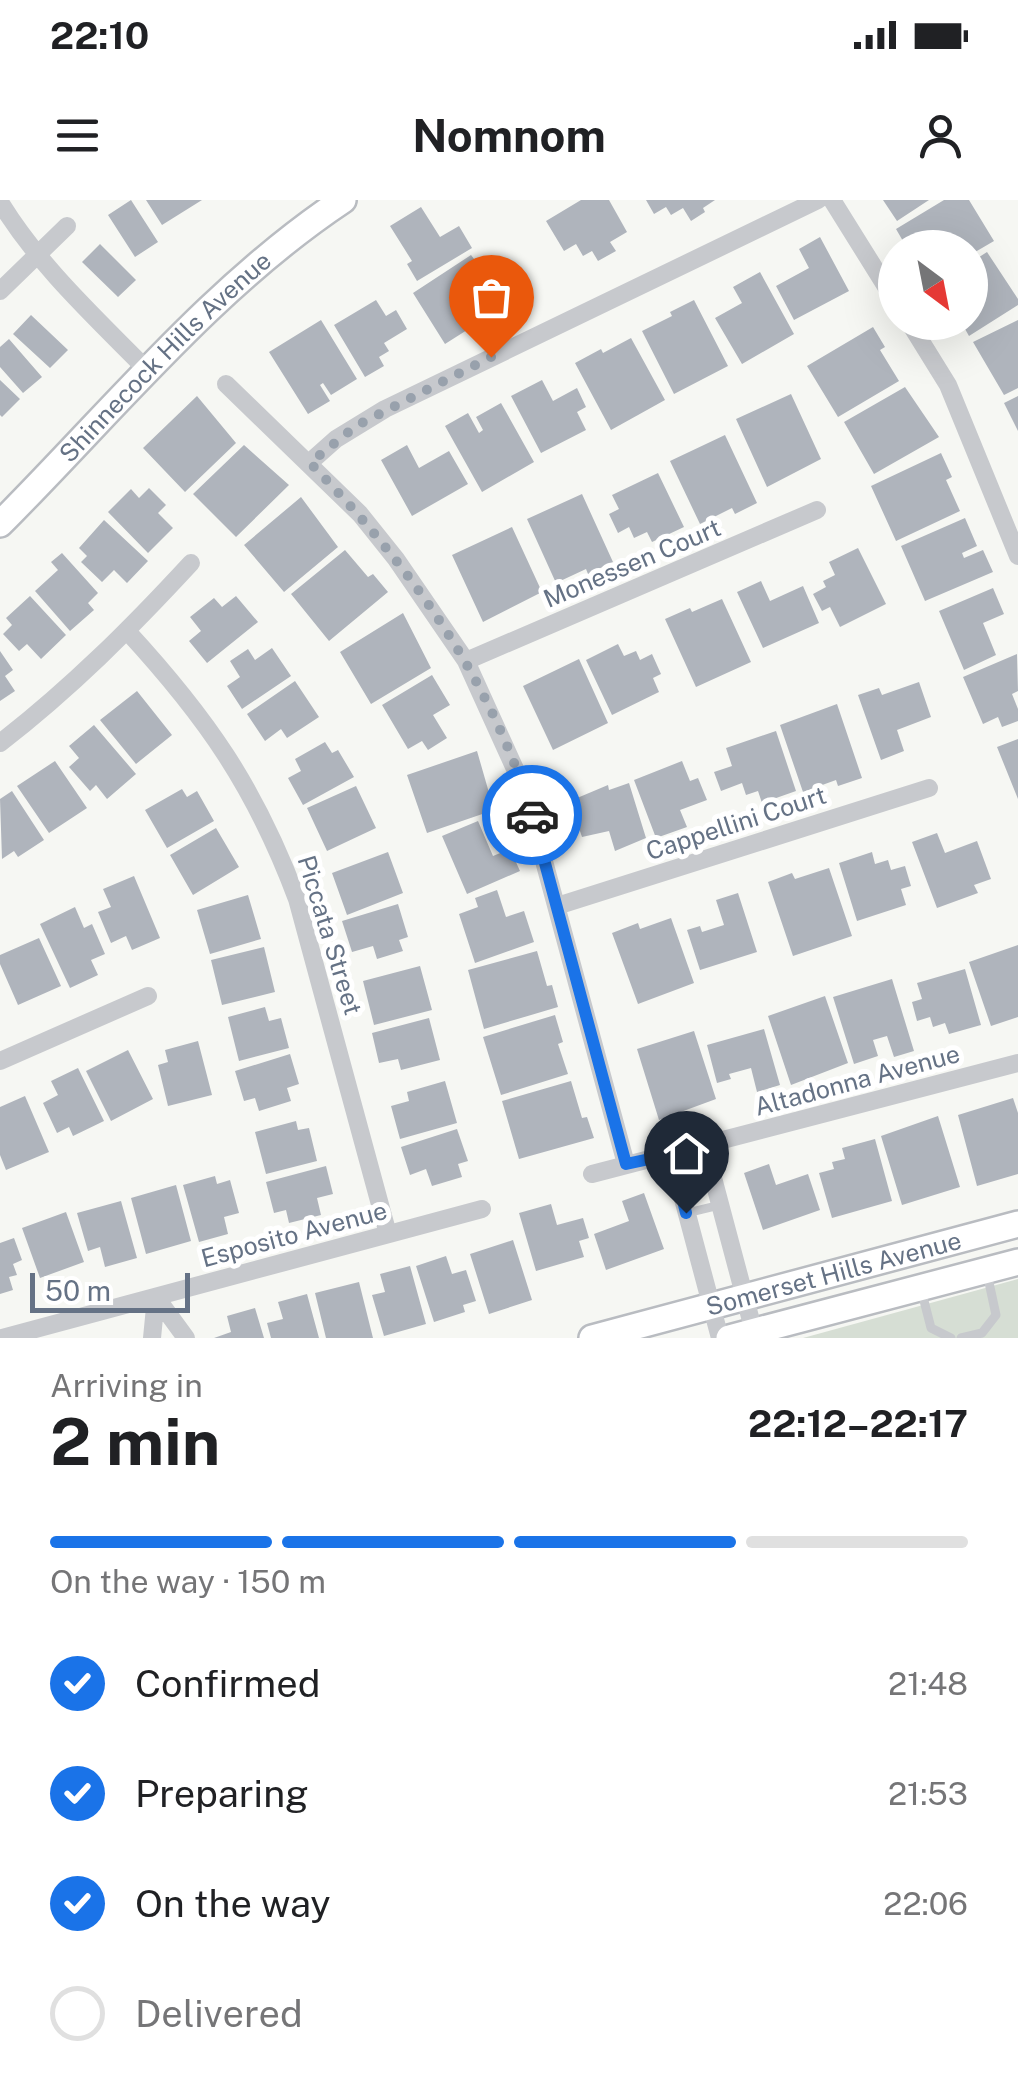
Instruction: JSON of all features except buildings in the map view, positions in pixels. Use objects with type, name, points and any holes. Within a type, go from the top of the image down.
[{"type":"main road","name":"Shinnecock Hills Avenue","points":[[0,524],[246,276],[343,200]]},
{"type":"main road","name":"Somerset Hills Avenue","points":[[592,1338],[1018,1224]]},
{"type":"main road","name":"Somerset Hills Avenue","points":[[742,1335],[1018,1262]]},
{"type":"street","points":[[310,463],[336,439],[385,410],[818,200]]},
{"type":"street","points":[[832,200],[878,274]]},
{"type":"street","points":[[0,202],[37,254],[148,371]]},
{"type":"street","points":[[0,291],[67,226]]},
{"type":"street","points":[[919,340],[956,403],[1018,556]]},
{"type":"street","points":[[226,384],[360,514],[396,558],[466,661],[525,791],[626,1164]]},
{"type":"street","name":"Monessen Court","points":[[466,661],[818,510]]},
{"type":"street","points":[[0,744],[128,632],[192,564]]},
{"type":"street","name":"Piccata Street","points":[[128,632],[215,734],[280,854],[297,899],[388,1234]]},
{"type":"street","name":"Cappellini Court","points":[[557,906],[929,788]]},
{"type":"street","points":[[0,1062],[148,996]]},
{"type":"street","name":"Altadonna Avenue","points":[[592,1174],[1018,1063]]},
{"type":"street","points":[[720,1338],[679,1184],[687,1151],[712,1174],[744,1296],[742,1335]]},
{"type":"street","name":"Esposito Avenue","points":[[2,1338],[482,1208]]},
{"type":"street","points":[[152,1338],[156,1297]]},
{"type":"street","points":[[156,1297],[186,1338]]},
{"type":"lane","points":[[686,1213],[720,1205]]},
{"type":"lane","points":[[961,1338],[982,1333],[996,1316],[986,1271]]},
{"type":"lane","points":[[921,1287],[931,1328],[951,1338]]},
{"type":"shaded area","points":[[1018,1279],[1018,1338],[803,1338]]},
{"type":"way so far","points":[[491,357],[356,426],[310,463],[396,558],[466,661],[507,747],[532,815]]},
{"type":"route","points":[[532,815],[626,1164],[687,1151],[679,1184],[686,1213]]}]
